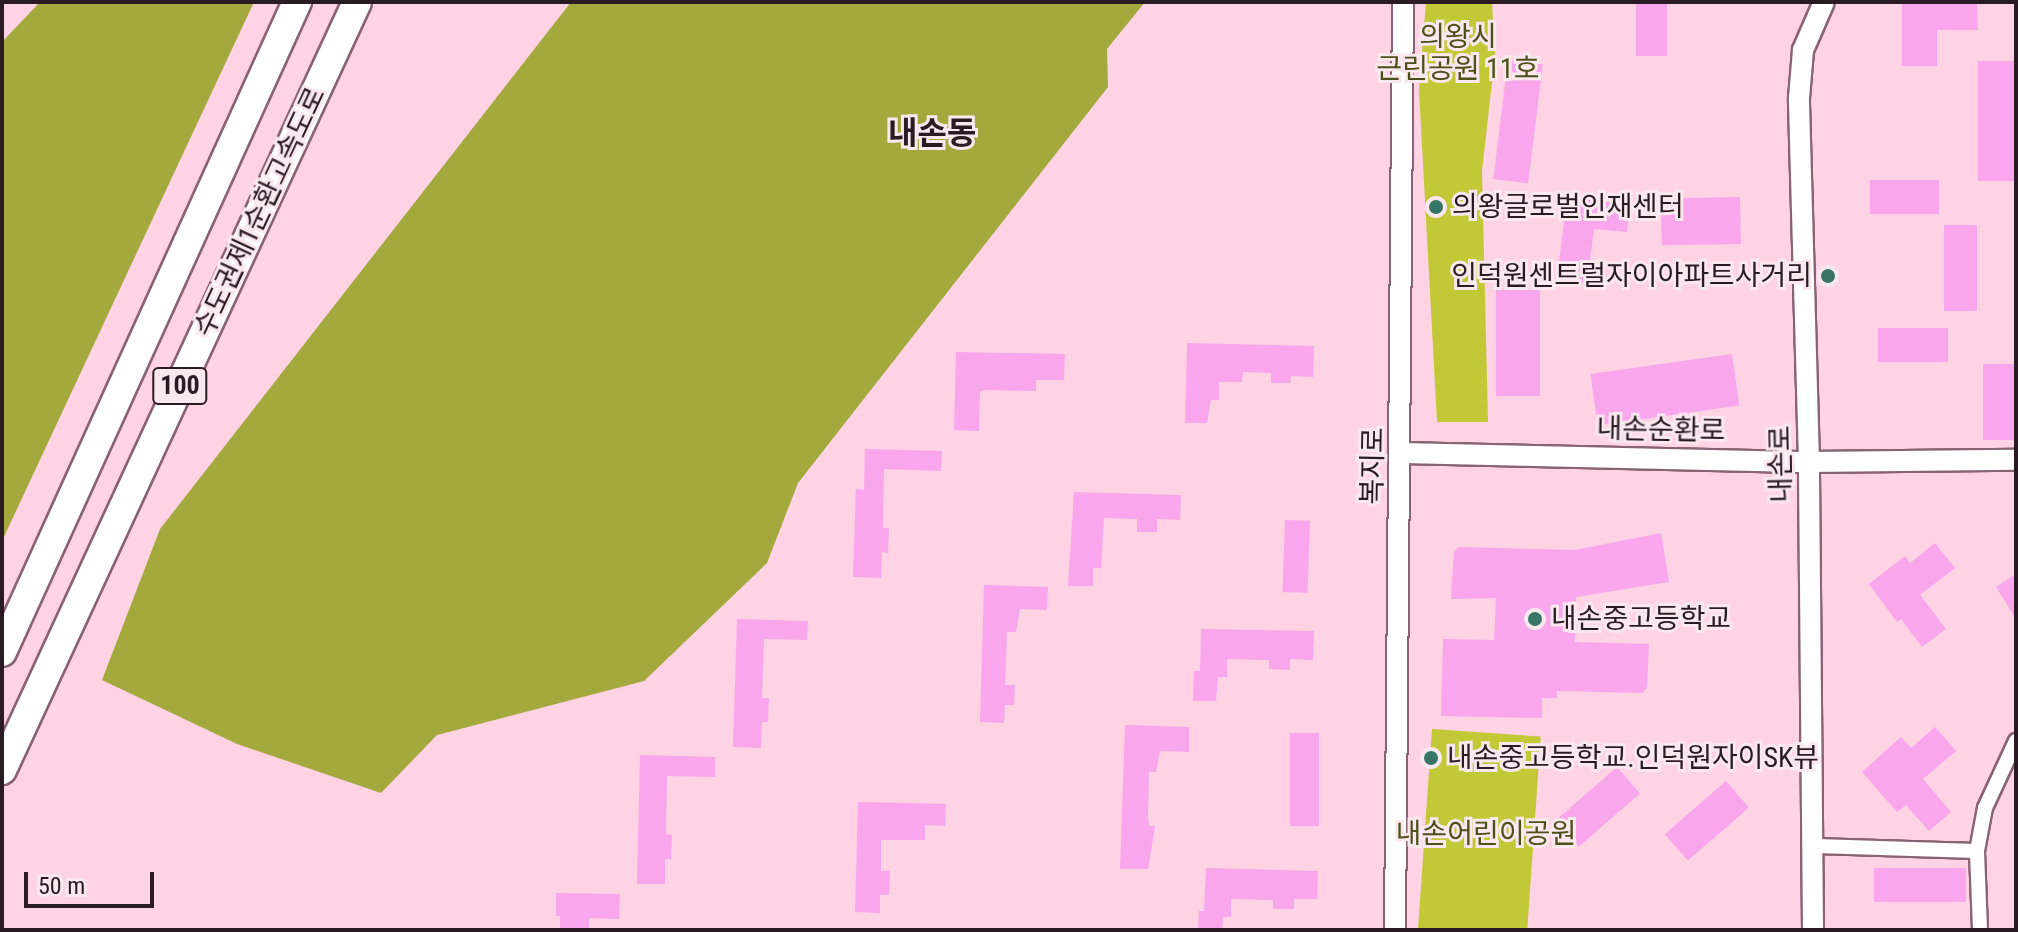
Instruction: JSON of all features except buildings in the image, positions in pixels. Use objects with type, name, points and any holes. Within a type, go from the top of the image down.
[{"type":"highway","name":"수도권제1순환고속도로","points":[[2,652],[297,2]]},
{"type":"highway","name":"수도권제1순환고속도로","points":[[2,770],[357,2]]},
{"type":"street","name":"복지로","points":[[1395,930],[1402,453],[1403,2]]},
{"type":"street","name":"내손로","points":[[1813,930],[1815,846],[1809,462],[1799,98],[1803,50],[1824,2]]},
{"type":"street","name":"내손순환로","points":[[1402,453],[1809,462],[2016,460]]},
{"type":"street","points":[[1980,930],[1977,851],[1985,808],[2016,741]]},
{"type":"street","points":[[1815,846],[1977,851]]},
{"type":"green space","points":[[40,2],[254,2],[2,541],[2,42]]},
{"type":"green space","points":[[571,2],[1145,2],[1107,49],[1108,87],[798,483],[767,563],[644,681],[437,735],[381,793],[237,744],[102,680],[160,529]]},
{"type":"green space","name":"의왕시 근린공원 11호","points":[[1426,2],[1492,2],[1495,56],[1482,171],[1488,422],[1437,422],[1419,90]]},
{"type":"green space","name":"내손어린이공원","points":[[1432,729],[1541,737],[1527,930],[1418,930]]},
{"type":"place","name":"의왕글로벌인재센터","points":[[1436,207]]},
{"type":"place","name":"인덕원센트럴자이아파트사거리","points":[[1828,276]]},
{"type":"place","name":"내손중고등학교","points":[[1535,619]]},
{"type":"place","name":"내손중고등학교.인덕원자이SK뷰","points":[[1431,758]]},
{"type":"district","name":"내손동","points":[[932,133]]}]
